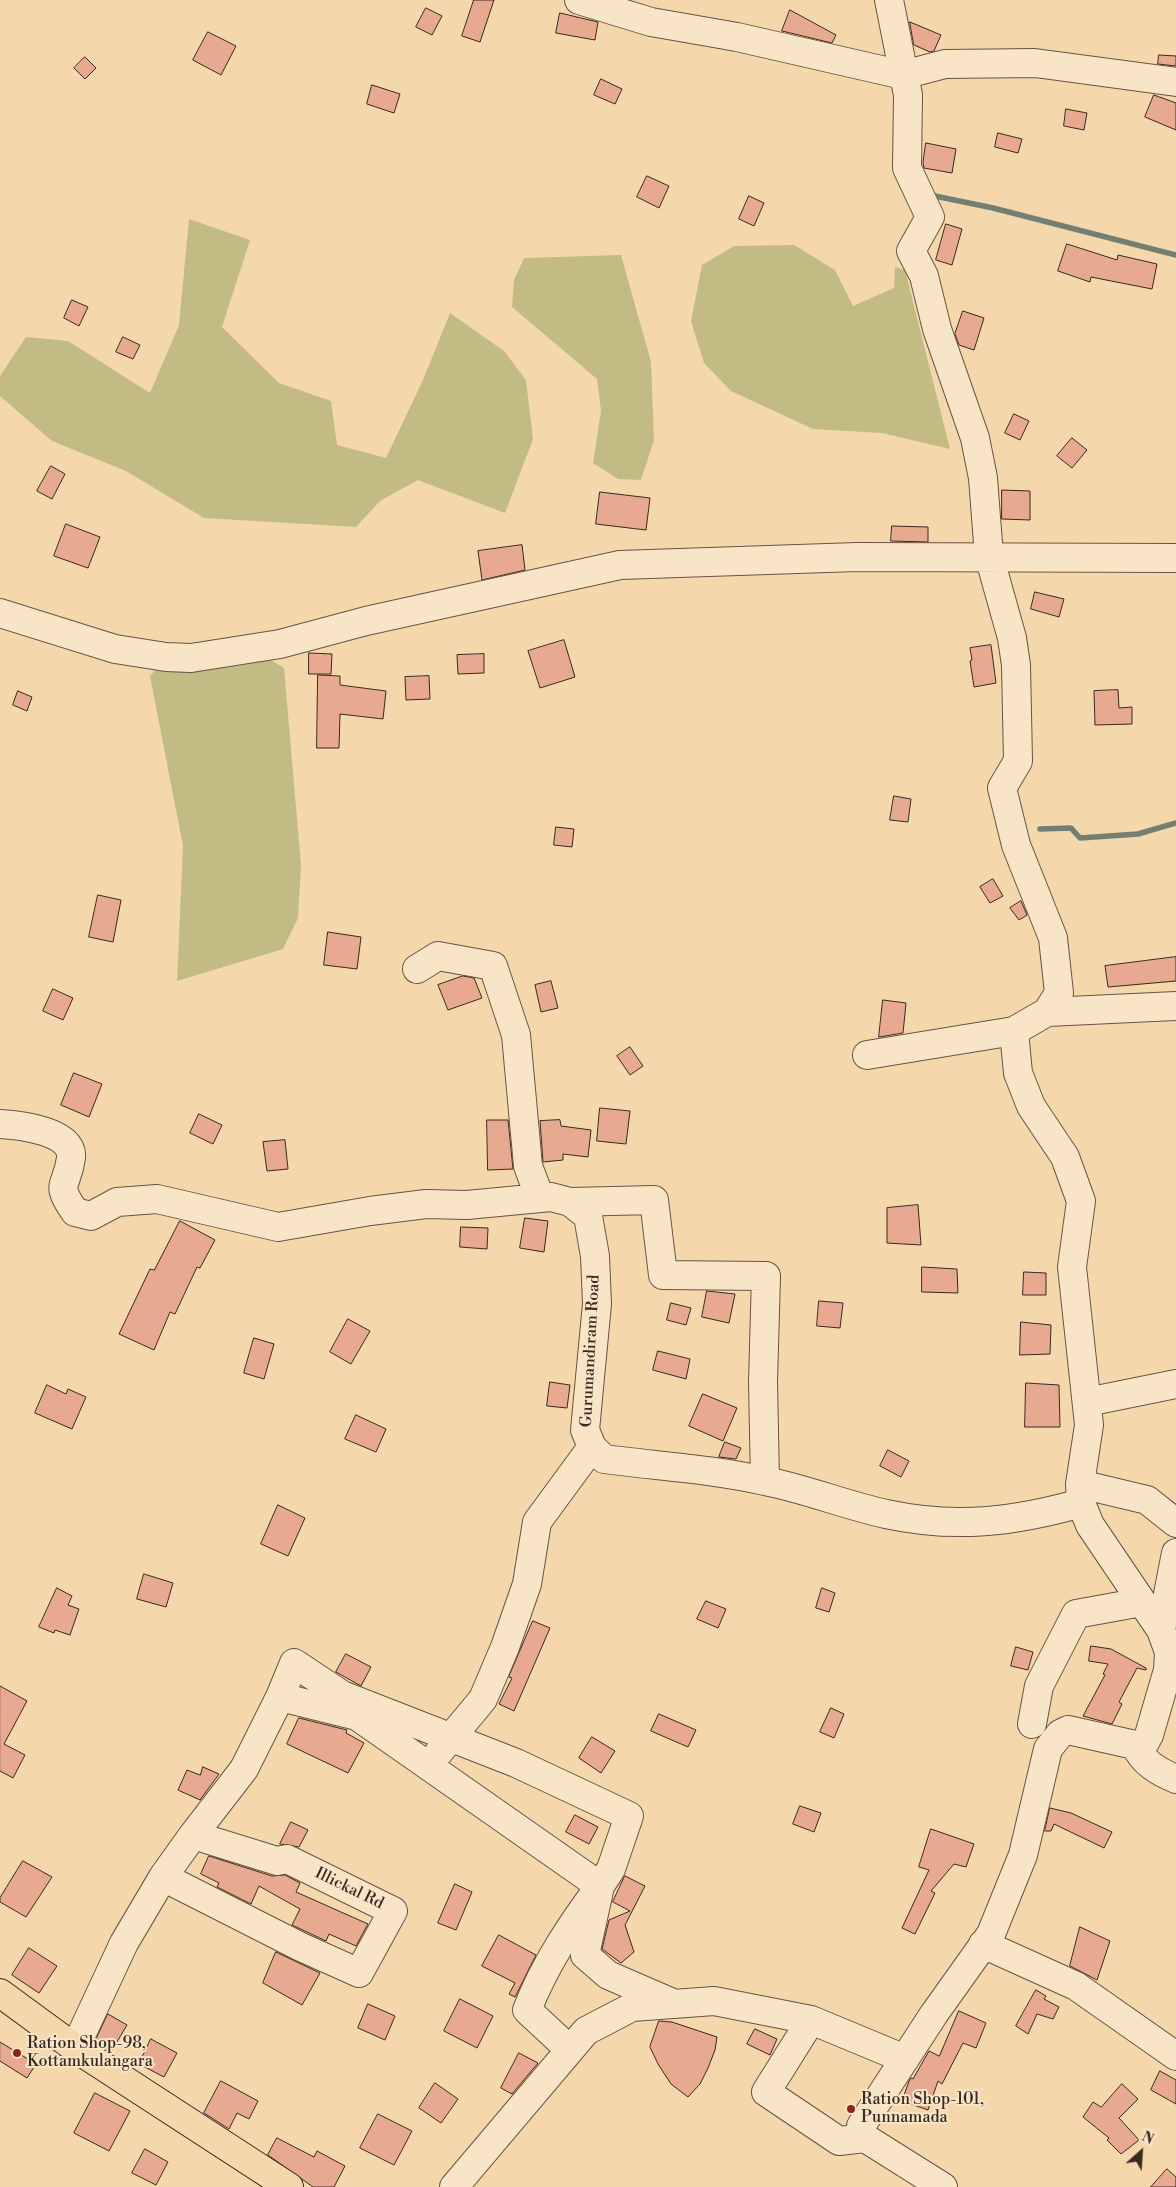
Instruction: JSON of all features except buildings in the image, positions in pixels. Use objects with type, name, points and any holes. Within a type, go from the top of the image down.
[{"type":"main road","points":[[0,1993],[75,2048],[289,2187]]},
{"type":"street","points":[[580,0],[651,22],[737,37],[903,75],[945,64],[1035,63],[1176,82]]},
{"type":"street","points":[[888,0],[908,95],[907,168],[930,217],[911,251],[924,276],[937,329],[974,438],[983,478],[990,556],[1012,638],[1016,665],[1018,761],[1002,788],[1016,846],[1053,938],[1059,993],[1047,1012]]},
{"type":"street","points":[[0,612],[115,649],[166,657],[191,658],[280,644],[366,621],[620,565],[857,557],[1176,558]]},
{"type":"street","points":[[417,969],[438,956],[493,966],[516,1035],[528,1166],[540,1198]]},
{"type":"street","points":[[867,1055],[1014,1031],[1047,1012],[1176,1006]]},
{"type":"street","points":[[943,2187],[865,2138],[861,2132],[864,2119],[984,1944],[997,1920],[1017,1874],[1048,1749],[1055,1739],[1068,1730],[1136,1745],[1144,1744],[1150,1735],[1168,1670],[1169,1652],[1161,1630],[1142,1602],[1084,1504],[1089,1425],[1072,1278],[1074,1243],[1081,1201],[1065,1157],[1031,1106],[1018,1073],[1014,1031]]},
{"type":"street","points":[[0,1124],[36,1128],[61,1138],[67,1144],[71,1157],[64,1180],[63,1196],[75,1212],[91,1216],[117,1202],[157,1199],[278,1227],[370,1211],[426,1204],[467,1205],[551,1197],[570,1202],[654,1200],[663,1275],[766,1276],[763,1382],[765,1480]]},
{"type":"street","name":"Gurumandiram Road","points":[[570,1202],[588,1216],[595,1256],[597,1304],[585,1430],[592,1447],[604,1459],[765,1480],[886,1514],[952,1524],[988,1522],[1084,1504]]},
{"type":"street","points":[[1087,1402],[1176,1384]]},
{"type":"street","points":[[428,1766],[483,1699],[506,1647],[527,1584],[537,1522],[592,1447]]},
{"type":"street","points":[[1084,1504],[1147,1500],[1176,1524]]},
{"type":"street","points":[[1161,1630],[1176,1552]]},
{"type":"street","points":[[1032,1724],[1039,1686],[1076,1614],[1142,1602]]},
{"type":"street","points":[[75,2048],[124,1943],[163,1877],[244,1769],[280,1697],[294,1663],[342,1695],[450,1739],[516,1763],[629,1816],[611,1869],[566,1932],[538,1982],[527,2010],[570,2050]]},
{"type":"street","points":[[280,1697],[357,1716],[600,1886]]},
{"type":"street","points":[[1136,1745],[1140,1756],[1151,1765],[1176,1779]]},
{"type":"street","name":"Illickal Rd","points":[[163,1877],[301,1947],[359,1973],[393,1911],[287,1859],[277,1861],[193,1836]]},
{"type":"street","points":[[600,1886],[585,1955],[608,1975],[675,2004]]},
{"type":"street","points":[[984,1944],[1076,1986],[1176,2056]]},
{"type":"street","points":[[454,2187],[586,2031],[632,2007],[714,2002],[811,2020],[905,2059]]},
{"type":"street","points":[[811,2020],[766,2092],[839,2141],[865,2138]]},
{"type":"shaded area","points":[[189,219],[250,240],[222,327],[279,383],[331,401],[337,445],[386,458],[423,380],[450,313],[504,351],[526,380],[533,439],[505,513],[418,480],[380,501],[356,527],[204,518],[126,471],[52,441],[0,396],[0,376],[26,337],[68,341],[150,393],[179,325]]},
{"type":"shaded area","points":[[794,245],[835,270],[853,306],[894,288],[895,267],[905,270],[950,449],[882,433],[813,429],[731,391],[704,363],[691,321],[702,265],[734,246]]},
{"type":"shaded area","points":[[621,255],[651,362],[654,440],[641,480],[618,479],[593,463],[601,411],[597,379],[512,307],[514,280],[524,258]]},
{"type":"shaded area","points":[[271,660],[284,668],[301,865],[298,918],[283,949],[177,981],[183,846],[150,676],[162,662]]},
{"type":"waterway","points":[[930,195],[993,208],[1176,255]]},
{"type":"waterway","points":[[1040,829],[1071,828],[1080,838],[1138,834],[1176,823]]},
{"type":"place","name":"Ration Shop-98, Kottamkulangara","points":[[17,2053]]},
{"type":"place","name":"Ration Shop-101, Punnamada","points":[[851,2109]]}]
